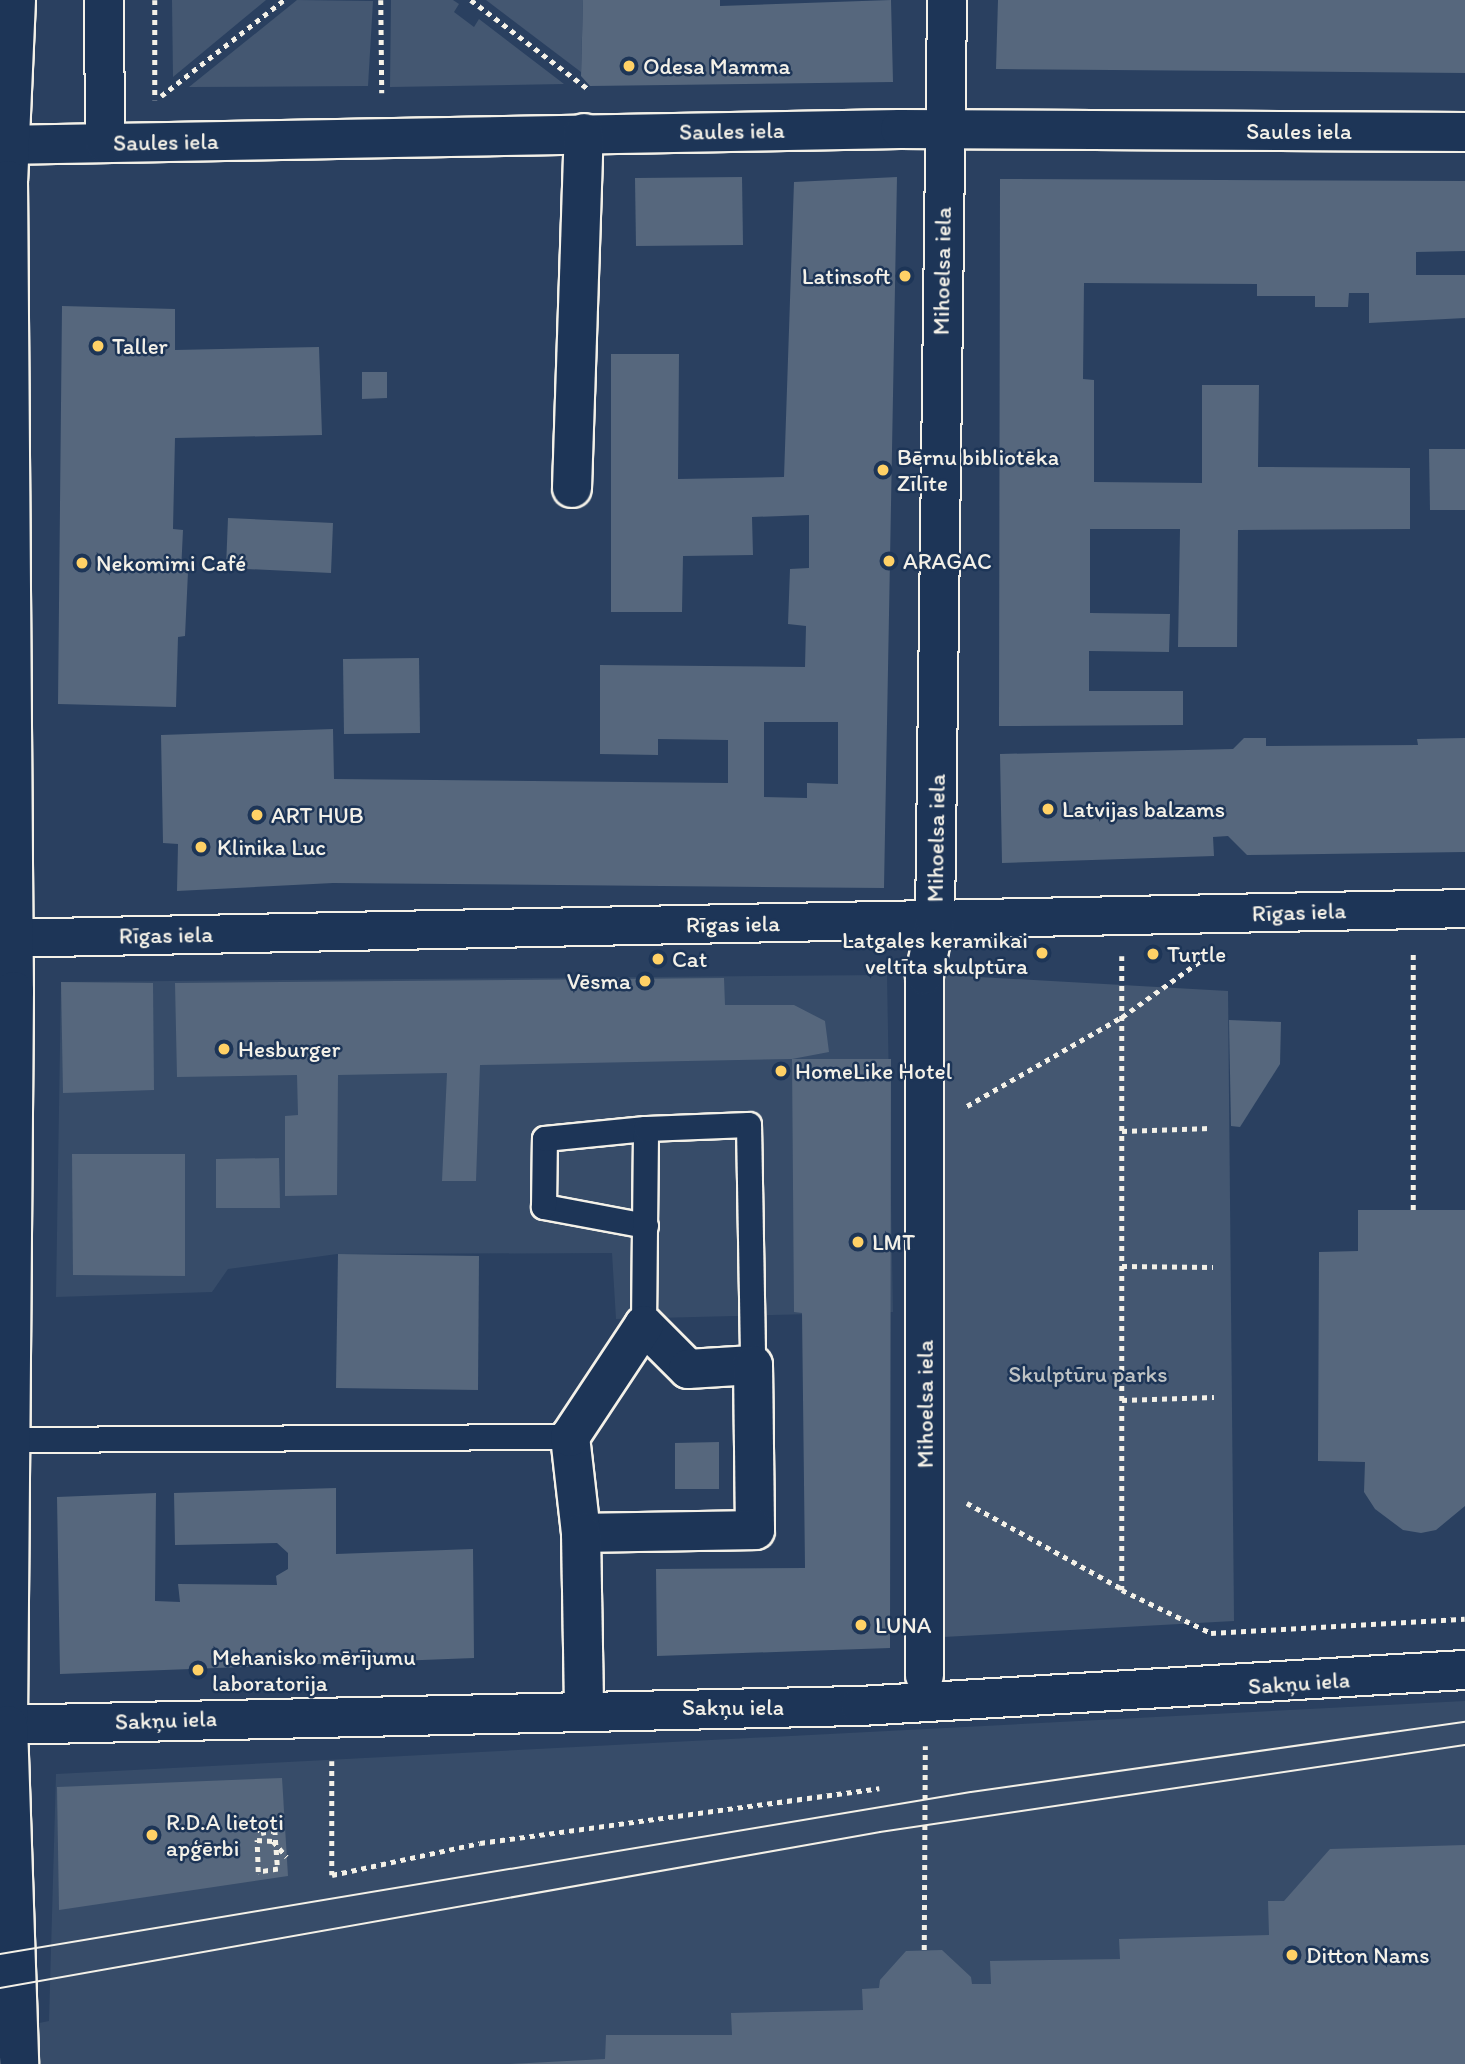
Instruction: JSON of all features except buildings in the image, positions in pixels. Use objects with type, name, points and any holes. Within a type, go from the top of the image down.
[{"type":"street","points":[[12,2055],[6,1910],[4,1725],[8,1440],[5,145],[16,0]]},
{"type":"street","points":[[104,0],[105,144]]},
{"type":"street","name":"Mihoelsa iela","points":[[924,1675],[924,975],[935,920],[947,0]]},
{"type":"street","name":"Saules iela","points":[[5,145],[584,133],[946,130],[1465,132]]},
{"type":"street","points":[[572,488],[584,133]]},
{"type":"street","name":"Rīgas iela","points":[[7,938],[1465,908]]},
{"type":"street","points":[[581,1533],[755,1530],[752,1366],[688,1369],[644,1325],[570,1437],[581,1533],[584,1708]]},
{"type":"street","name":"Sakņu iela","points":[[4,1725],[584,1708],[860,1706],[1465,1671]]},
{"type":"lane","points":[[646,1226],[544,1207],[545,1139],[646,1129],[749,1125],[752,1366]]},
{"type":"lane","points":[[644,1325],[646,1129]]},
{"type":"lane","points":[[8,1440],[570,1437]]},
{"type":"path","points":[[155,0],[155,101],[284,0]]},
{"type":"path","points":[[381,0],[382,93]]},
{"type":"path","points":[[471,0],[596,95]]},
{"type":"path","points":[[1412,909],[1413,1210]]},
{"type":"path","points":[[1121,917],[1122,1590]]},
{"type":"path","points":[[925,1131],[1122,1017],[1210,953]]},
{"type":"path","points":[[1122,1131],[1211,1128]]},
{"type":"path","points":[[1122,1266],[1213,1267]]},
{"type":"path","points":[[1122,1400],[1214,1397]]},
{"type":"path","points":[[925,1480],[1122,1590],[1211,1633],[1465,1619]]},
{"type":"path","points":[[331,1715],[332,1875],[480,1843],[879,1788]]},
{"type":"path","points":[[924,1950],[926,1731]]},
{"type":"path","points":[[259,1827],[261,1833],[275,1830],[276,1843],[277,1856],[278,1869],[258,1872],[257,1840],[273,1841],[280,1849],[287,1857]]},
{"type":"shaded area","points":[[887,975],[893,1312],[616,1319],[612,1253],[337,1254],[228,1269],[212,1292],[56,1297],[61,982]]},
{"type":"shaded area","points":[[1465,1701],[1465,2064],[0,2064],[0,2031],[49,2021],[56,1774]]},
{"type":"green space","points":[[172,0],[266,0],[173,77]]},
{"type":"green space","points":[[297,0],[373,1],[368,86],[189,87]]},
{"type":"green space","points":[[391,0],[453,0],[459,4],[454,12],[474,27],[479,19],[564,84],[390,87]]},
{"type":"green space","points":[[486,0],[583,0],[581,72]]},
{"type":"green space","name":"Skulptūru parks","points":[[944,975],[1228,991],[1234,1621],[943,1637]]},
{"type":"tram line","points":[[0,1954],[971,1792],[1465,1722]]},
{"type":"tram line","points":[[0,1988],[880,1832],[1465,1745]]},
{"type":"place","name":"Odesa Mamma","points":[[629,66]]},
{"type":"place","name":"Latinsoft","points":[[905,276]]},
{"type":"place","name":"Taller","points":[[98,346]]},
{"type":"place","name":"Bērnu bibliotēka Zīlīte","points":[[883,470]]},
{"type":"place","name":"ARAGAC","points":[[889,561]]},
{"type":"place","name":"Nekomimi Café","points":[[82,563]]},
{"type":"place","name":"Latvijas balzams","points":[[1048,809]]},
{"type":"place","name":"ART HUB","points":[[257,815]]},
{"type":"place","name":"Klinika Luc","points":[[201,847]]},
{"type":"place","name":"Latgales keramikai veltīta skulptūra","points":[[1042,953]]},
{"type":"place","name":"Turtle","points":[[1153,954]]},
{"type":"place","name":"Cat","points":[[658,959]]},
{"type":"place","name":"Vēsma","points":[[645,981]]},
{"type":"place","name":"Hesburger","points":[[224,1049]]},
{"type":"place","name":"HomeLike Hotel","points":[[781,1071]]},
{"type":"place","name":"LMT","points":[[858,1242]]},
{"type":"place","name":"LUNA","points":[[861,1625]]},
{"type":"place","name":"Mehanisko mērījumu laboratorija","points":[[198,1670]]},
{"type":"place","name":"R.D.A lietoti apģērbi","points":[[152,1835]]},
{"type":"place","name":"Ditton Nams","points":[[1292,1955]]}]
